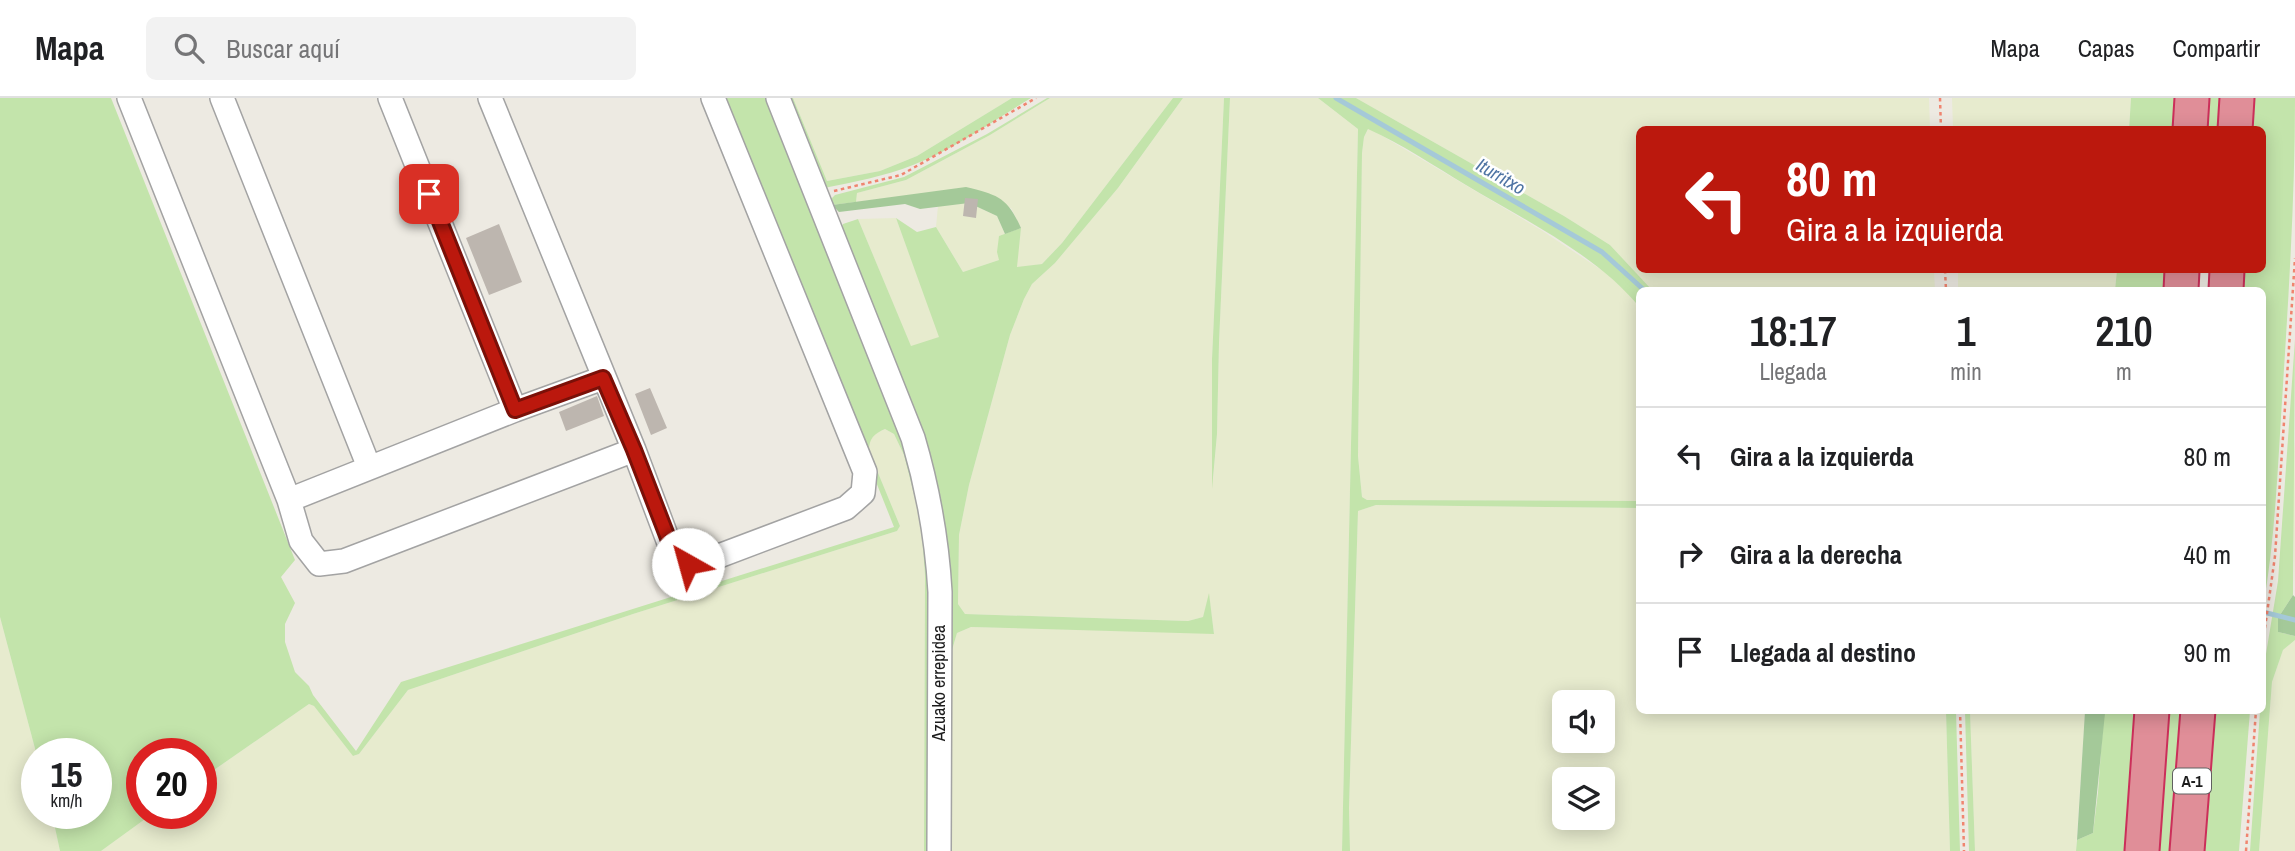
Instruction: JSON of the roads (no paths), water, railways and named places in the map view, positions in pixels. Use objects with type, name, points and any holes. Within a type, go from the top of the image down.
[{"type":"highway","points":[[2190,126],[2192,98]]},
{"type":"highway","points":[[2235,126],[2237,98]]},
{"type":"highway","name":"A-1","points":[[2141,851],[2152,714]]},
{"type":"highway","name":"A-1","points":[[2187,851],[2198,714]]},
{"type":"street","points":[[129,98],[289,500],[301,541],[319,564],[344,561],[634,450]]},
{"type":"street","points":[[222,98],[369,467]]},
{"type":"street","points":[[390,98],[515,410]]},
{"type":"street","points":[[490,98],[673,551],[688,564],[703,562],[846,508],[863,493],[865,472],[713,98]]},
{"type":"street","name":"Azuako errepidea","points":[[778,98],[913,438],[925,477],[933,516],[940,592],[939,851]]},
{"type":"street","points":[[289,500],[603,378]]},
{"type":"waterway","name":"Iturritxo","points":[[1336,98],[1602,252],[1641,287]]},
{"type":"waterway","name":"Iturritxo","points":[[2266,613],[2295,620]]}]
